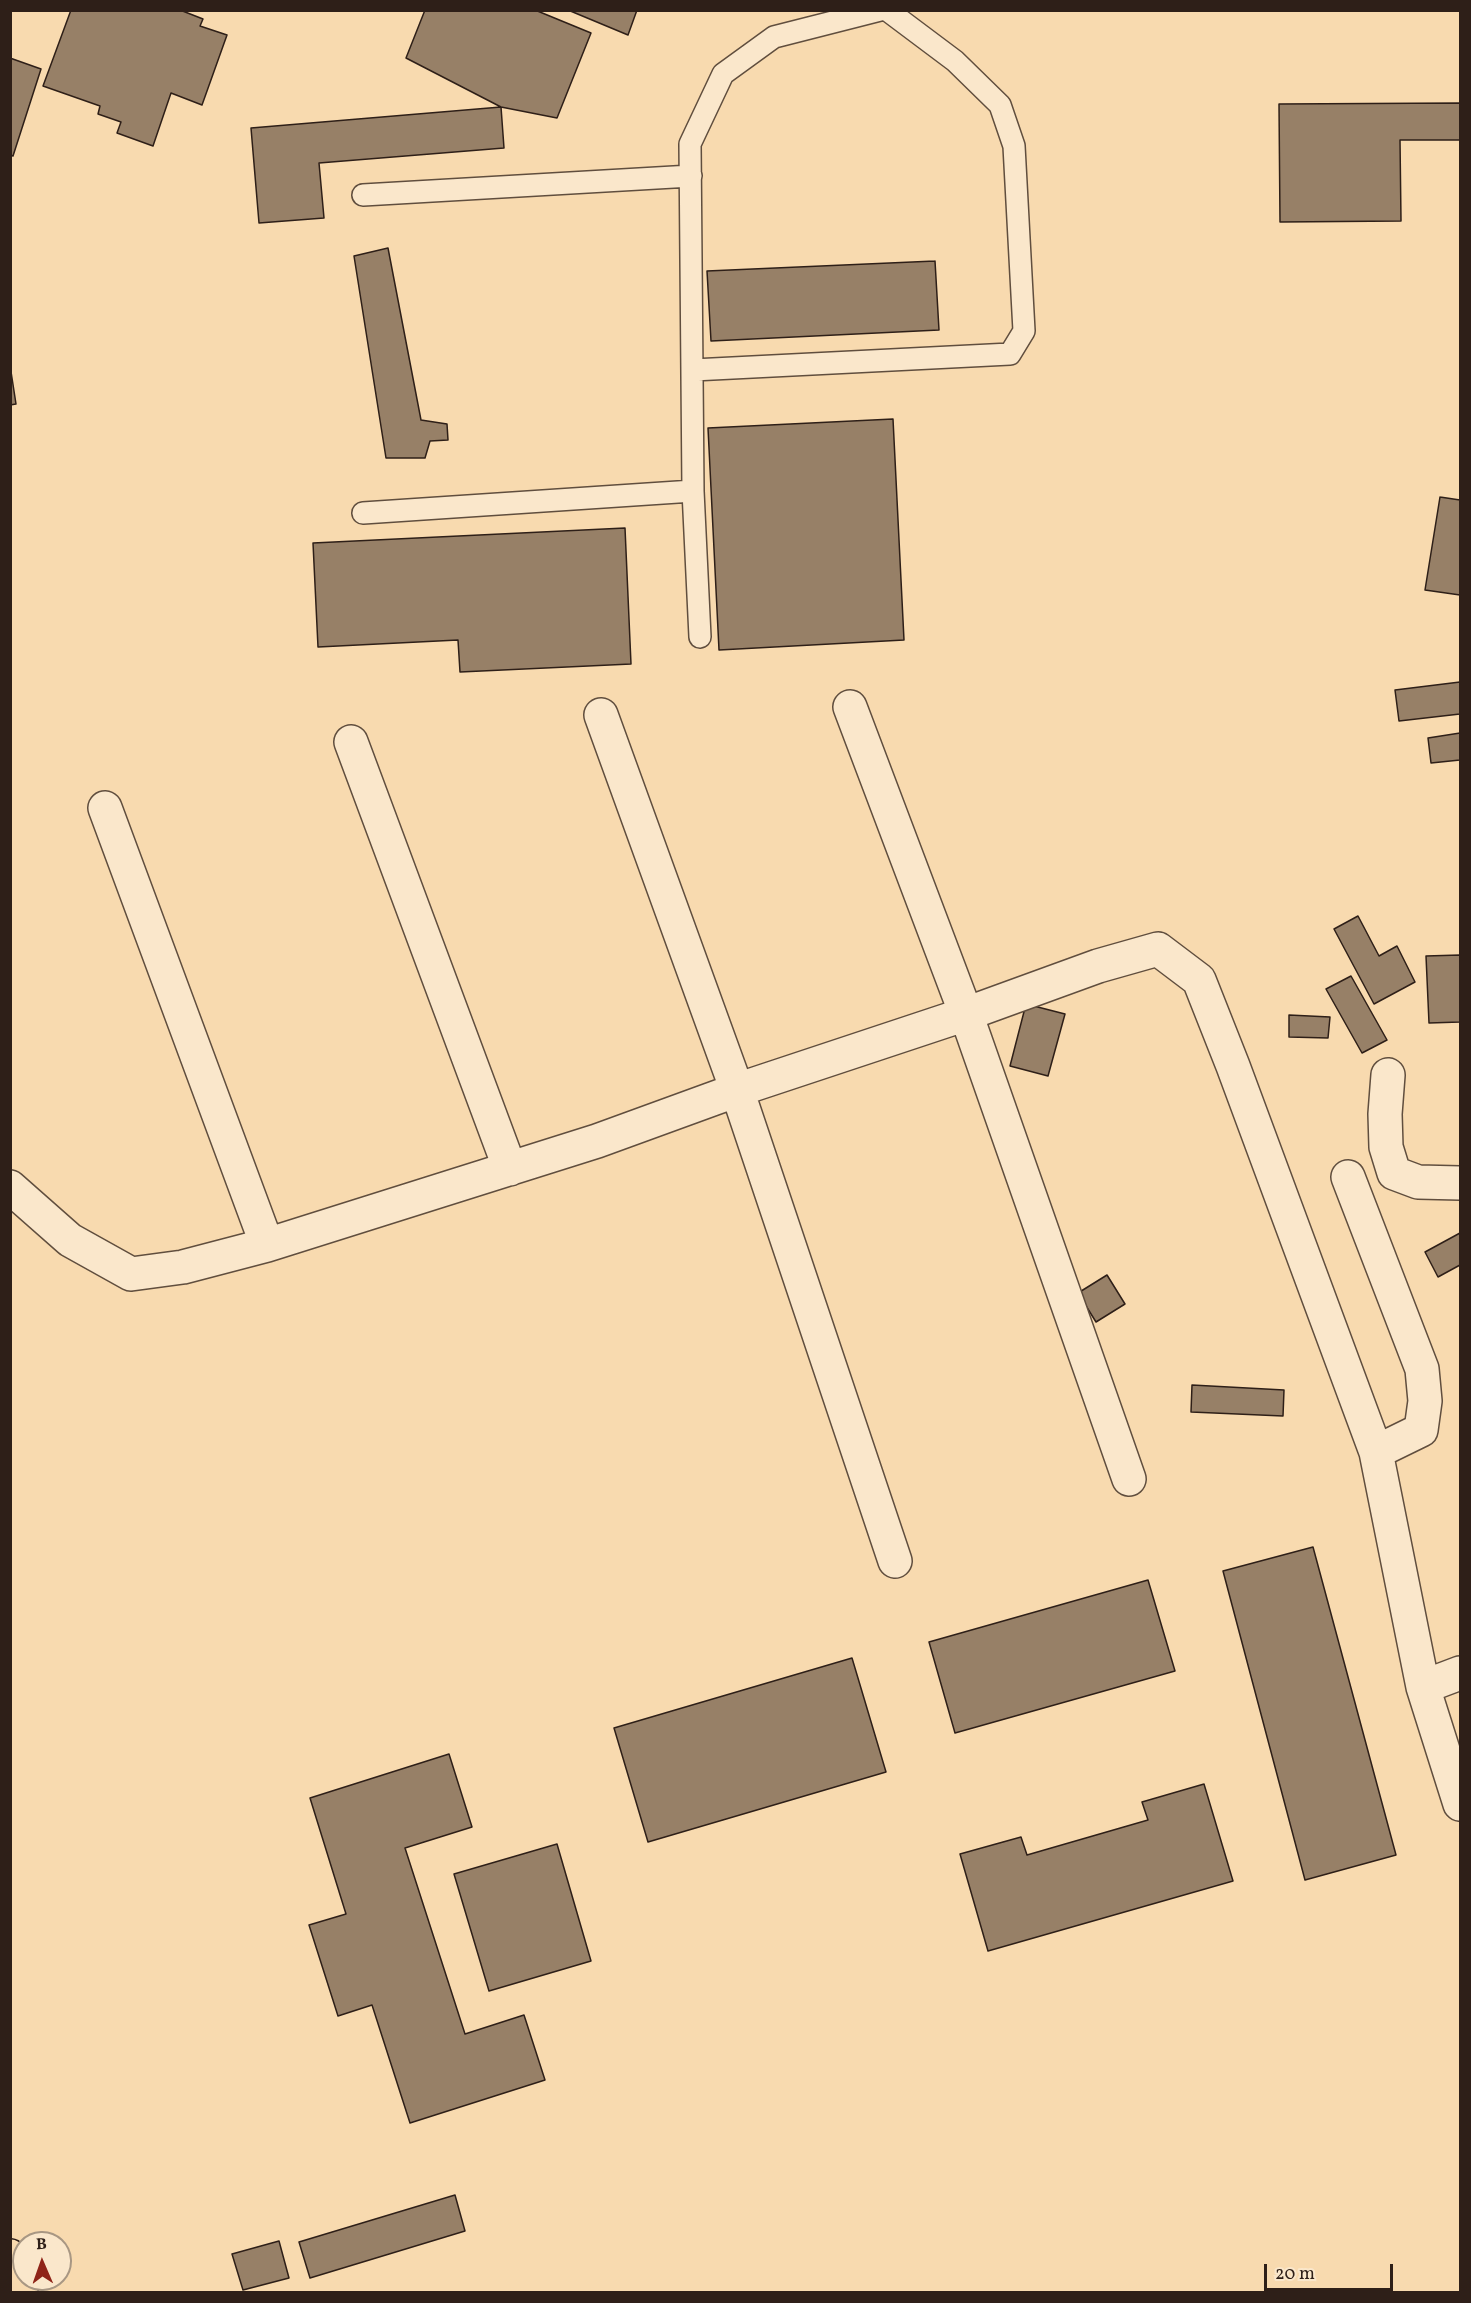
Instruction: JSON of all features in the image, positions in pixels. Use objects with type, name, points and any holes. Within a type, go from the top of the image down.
[{"type":"highway","points":[[10,2256],[21,2292]]},
{"type":"street","points":[[850,707],[966,1014],[1129,1479]]},
{"type":"street","points":[[601,715],[737,1090],[895,1561]]},
{"type":"street","points":[[351,742],[510,1169]]},
{"type":"street","points":[[105,808],[267,1245]]},
{"type":"street","points":[[10,1187],[70,1239],[132,1274],[183,1267],[267,1245],[597,1141],[737,1090],[966,1014],[1098,966],[1158,949],[1199,980],[1376,1452],[1423,1687],[1461,1804]]},
{"type":"street","points":[[1388,1076],[1385,1114],[1386,1147],[1394,1173],[1418,1182],[1461,1183]]},
{"type":"street","points":[[1348,1177],[1422,1369],[1425,1401],[1420,1430],[1376,1452]]},
{"type":"street","points":[[1423,1687],[1461,1673]]},
{"type":"lane","points":[[700,637],[693,491],[690,144],[723,74],[774,37],[880,10]]},
{"type":"lane","points":[[693,370],[1010,354],[1024,331],[1014,146],[1000,105],[955,61],[887,10]]},
{"type":"lane","points":[[363,195],[691,176]]},
{"type":"lane","points":[[363,513],[693,491]]},
{"type":"building","points":[[71,10],[180,10],[203,19],[200,26],[227,35],[202,105],[171,93],[153,146],[117,133],[121,122],[98,114],[100,106],[43,86]]},
{"type":"building","points":[[425,10],[535,10],[591,33],[557,118],[501,107],[406,58]]},
{"type":"building","points":[[568,10],[637,10],[628,35]]},
{"type":"building","points":[[10,58],[41,69],[13,156],[10,155]]},
{"type":"building","points":[[1460,103],[1460,140],[1400,140],[1401,221],[1280,222],[1279,104]]},
{"type":"building","points":[[501,107],[504,148],[319,163],[324,218],[259,223],[251,128]]},
{"type":"building","points":[[388,248],[421,420],[447,424],[448,440],[430,441],[425,458],[386,458],[354,256]]},
{"type":"building","points":[[935,261],[939,330],[711,341],[707,271]]},
{"type":"building","points":[[10,365],[16,404],[10,405]]},
{"type":"building","points":[[893,419],[904,640],[719,650],[708,428]]},
{"type":"building","points":[[1440,497],[1460,500],[1460,595],[1425,590]]},
{"type":"building","points":[[625,528],[631,664],[460,672],[458,640],[318,647],[313,543]]},
{"type":"building","points":[[1460,682],[1460,714],[1399,721],[1395,690]]},
{"type":"building","points":[[1460,733],[1460,760],[1431,763],[1428,738]]},
{"type":"building","points":[[1358,916],[1379,956],[1397,946],[1415,982],[1374,1004],[1334,929]]},
{"type":"building","points":[[1460,955],[1460,1022],[1429,1023],[1426,956]]},
{"type":"building","points":[[1351,976],[1387,1040],[1362,1053],[1326,989]]},
{"type":"building","points":[[1026,1004],[1065,1014],[1048,1076],[1010,1066]]},
{"type":"building","points":[[1289,1015],[1330,1017],[1328,1038],[1289,1037]]},
{"type":"building","points":[[1460,1233],[1460,1265],[1438,1277],[1425,1252]]},
{"type":"building","points":[[1107,1275],[1125,1304],[1096,1322],[1078,1293]]},
{"type":"building","points":[[1192,1385],[1284,1390],[1283,1416],[1191,1412]]},
{"type":"building","points":[[1313,1547],[1396,1855],[1305,1880],[1223,1571]]},
{"type":"building","points":[[1148,1580],[1175,1671],[955,1733],[929,1642]]},
{"type":"building","points":[[852,1658],[886,1772],[648,1842],[614,1728]]},
{"type":"building","points":[[449,1754],[472,1827],[405,1848],[465,2034],[524,2015],[545,2080],[410,2123],[372,2005],[338,2016],[309,1925],[346,1914],[310,1798]]},
{"type":"building","points":[[1204,1784],[1233,1881],[988,1951],[960,1854],[1021,1837],[1027,1855],[1148,1820],[1142,1802]]},
{"type":"building","points":[[557,1844],[591,1961],[489,1991],[454,1874]]},
{"type":"building","points":[[455,2195],[465,2231],[310,2278],[299,2242]]},
{"type":"building","points":[[279,2241],[289,2278],[243,2290],[232,2254]]}]
